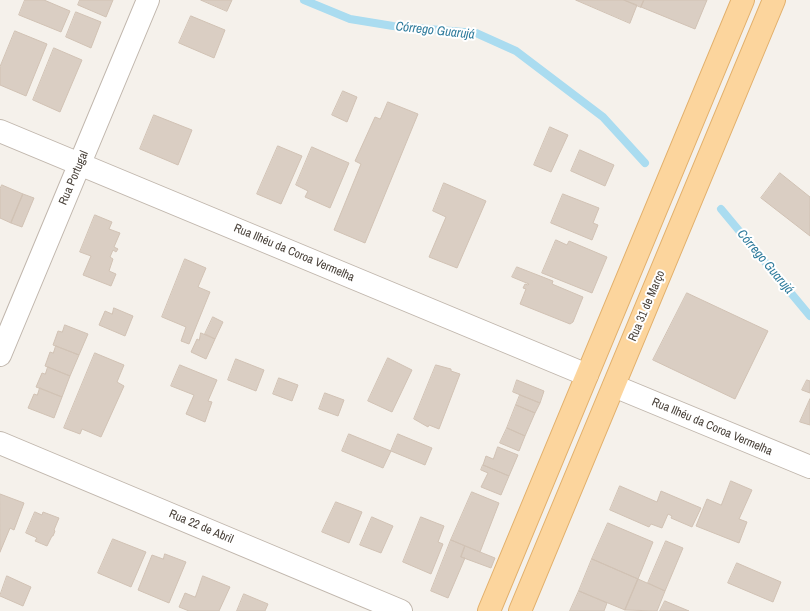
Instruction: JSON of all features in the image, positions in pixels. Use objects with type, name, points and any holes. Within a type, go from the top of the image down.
[{"type":"main road","points":[[489,611],[742,0]]},
{"type":"main road","name":"Rua 31 de Março","points":[[520,611],[774,0]]},
{"type":"street","name":"Rua Portugal","points":[[0,355],[148,0]]},
{"type":"street","name":"Rua Ilhéu da Coroa Vermelha","points":[[0,131],[587,375]]},
{"type":"street","name":"Rua Ilhéu da Coroa Vermelha","points":[[614,386],[810,467]]},
{"type":"street","name":"Rua 22 de Abril","points":[[0,443],[401,611]]},
{"type":"building","points":[[25,0],[44,0],[70,11],[61,32],[19,15]]},
{"type":"building","points":[[80,0],[113,0],[106,17],[78,5]]},
{"type":"building","points":[[201,0],[232,0],[227,11]]},
{"type":"building","points":[[576,0],[624,0],[637,5],[630,23]]},
{"type":"building","points":[[624,0],[644,0],[641,7]]},
{"type":"building","points":[[644,0],[707,0],[695,29],[641,7]]},
{"type":"building","points":[[76,12],[101,22],[91,48],[66,37]]},
{"type":"building","points":[[191,16],[225,30],[214,58],[179,43]]},
{"type":"building","points":[[15,31],[47,44],[26,96],[0,85],[0,67]]},
{"type":"building","points":[[54,48],[82,60],[60,112],[33,100]]},
{"type":"building","points":[[343,91],[357,97],[347,122],[332,115]]},
{"type":"building","points":[[388,102],[418,114],[365,243],[334,230],[361,164],[355,161],[375,117],[380,119]]},
{"type":"building","points":[[154,115],[192,130],[178,165],[140,149]]},
{"type":"building","points":[[550,127],[568,135],[551,172],[534,165]]},
{"type":"building","points":[[278,146],[302,156],[281,204],[257,194]]},
{"type":"building","points":[[312,147],[349,163],[330,208],[305,197],[308,191],[296,185]]},
{"type":"building","points":[[580,150],[614,165],[605,186],[571,171]]},
{"type":"building","points":[[780,173],[810,197],[810,236],[761,198]]},
{"type":"building","points":[[444,183],[486,201],[457,268],[429,257],[446,217],[433,211]]},
{"type":"building","points":[[2,185],[23,194],[11,223],[0,218],[0,189]]},
{"type":"building","points":[[23,194],[34,198],[22,227],[11,223]]},
{"type":"building","points":[[563,194],[599,208],[593,223],[598,225],[592,240],[551,223]]},
{"type":"building","points":[[95,215],[112,222],[109,229],[120,233],[114,247],[118,249],[116,252],[113,250],[110,257],[113,259],[109,271],[116,274],[111,286],[83,275],[91,256],[80,252]]},
{"type":"building","points":[[556,240],[567,245],[569,241],[607,257],[592,293],[542,273]]},
{"type":"building","points":[[185,259],[206,268],[198,287],[210,292],[189,344],[181,341],[186,327],[162,317]]},
{"type":"building","points":[[517,267],[553,281],[552,284],[583,297],[573,322],[570,324],[520,304],[526,289],[523,288],[525,284],[529,284],[512,277]]},
{"type":"building","points":[[687,293],[768,331],[735,399],[653,360]]},
{"type":"building","points":[[114,308],[133,316],[125,336],[99,325],[105,311],[112,314]]},
{"type":"building","points":[[213,317],[223,322],[215,339],[205,334]]},
{"type":"building","points":[[65,325],[88,334],[79,355],[53,345],[58,331],[62,332]]},
{"type":"building","points":[[201,333],[215,339],[206,359],[191,352],[197,339],[199,340]]},
{"type":"building","points":[[56,346],[79,355],[70,376],[45,366],[50,352],[53,353]]},
{"type":"building","points":[[95,353],[124,365],[117,382],[124,386],[101,437],[82,429],[80,434],[64,428]]},
{"type":"building","points":[[388,358],[412,370],[392,412],[368,401]]},
{"type":"building","points":[[236,359],[264,370],[256,391],[228,380]]},
{"type":"building","points":[[180,365],[217,380],[208,401],[212,402],[205,422],[186,414],[194,395],[171,386]]},
{"type":"building","points":[[436,365],[451,369],[451,371],[460,374],[439,429],[429,425],[428,427],[414,419]]},
{"type":"building","points":[[48,367],[70,376],[62,397],[36,387],[42,373],[45,374]]},
{"type":"building","points":[[279,378],[298,385],[292,401],[273,394]]},
{"type":"building","points":[[517,380],[544,391],[540,403],[513,392]]},
{"type":"building","points":[[807,380],[810,381],[810,393],[802,390]]},
{"type":"building","points":[[40,388],[62,397],[54,418],[28,408],[34,394],[37,395]]},
{"type":"building","points":[[325,393],[344,400],[338,416],[319,409]]},
{"type":"building","points":[[520,395],[540,403],[535,413],[516,405]]},
{"type":"building","points":[[810,399],[810,425],[800,422]]},
{"type":"building","points":[[516,405],[535,413],[525,436],[507,428]]},
{"type":"building","points":[[507,428],[525,436],[519,451],[500,443]]},
{"type":"building","points":[[349,434],[391,451],[383,468],[342,451]]},
{"type":"building","points":[[398,434],[432,448],[425,465],[391,451]]},
{"type":"building","points":[[498,447],[518,455],[509,476],[483,465],[486,456],[493,459]]},
{"type":"building","points":[[483,465],[509,476],[501,495],[481,487],[488,473],[481,470]]},
{"type":"building","points":[[731,481],[752,490],[739,519],[747,522],[739,543],[696,526],[707,499],[721,505]]},
{"type":"building","points":[[620,486],[657,502],[661,491],[701,508],[692,527],[671,518],[672,516],[668,514],[662,528],[651,524],[649,527],[610,510]]},
{"type":"building","points":[[472,492],[499,503],[480,552],[451,540]]},
{"type":"building","points":[[0,494],[24,503],[14,530],[10,528],[0,552]]},
{"type":"building","points":[[336,502],[362,512],[349,543],[322,532]]},
{"type":"building","points":[[35,512],[42,515],[43,512],[59,518],[53,536],[47,546],[35,541],[37,538],[26,533]]},
{"type":"building","points":[[372,517],[393,526],[381,553],[360,545]]},
{"type":"building","points":[[421,517],[444,526],[438,542],[443,544],[431,574],[403,562]]},
{"type":"building","points":[[608,523],[653,542],[638,579],[592,559]]},
{"type":"building","points":[[113,539],[146,552],[131,587],[98,573]]},
{"type":"building","points":[[451,540],[465,546],[461,557],[465,558],[448,598],[431,591]]},
{"type":"building","points":[[666,541],[683,548],[665,591],[648,583]]},
{"type":"building","points":[[465,546],[495,558],[491,568],[461,557]]},
{"type":"building","points":[[165,554],[186,562],[169,603],[138,590],[152,555],[163,559]]},
{"type":"building","points":[[592,559],[638,579],[625,610],[579,591]]},
{"type":"building","points":[[737,563],[781,582],[773,602],[728,583]]},
{"type":"building","points":[[7,576],[31,587],[23,606],[0,596]]},
{"type":"building","points":[[203,576],[230,587],[219,611],[189,611],[179,607],[185,593],[195,597]]},
{"type":"building","points":[[638,579],[665,591],[657,611],[625,610]]},
{"type":"building","points":[[579,591],[607,603],[604,611],[570,611]]},
{"type":"building","points":[[244,594],[268,604],[265,611],[237,611]]},
{"type":"building","points":[[665,601],[689,611],[660,611]]},
{"type":"waterway","name":"Córrego Guarujá","points":[[304,0],[350,19],[393,26],[476,33],[516,51],[603,117],[645,163]]},
{"type":"waterway","name":"Córrego Guarujá","points":[[721,209],[810,316]]}]
